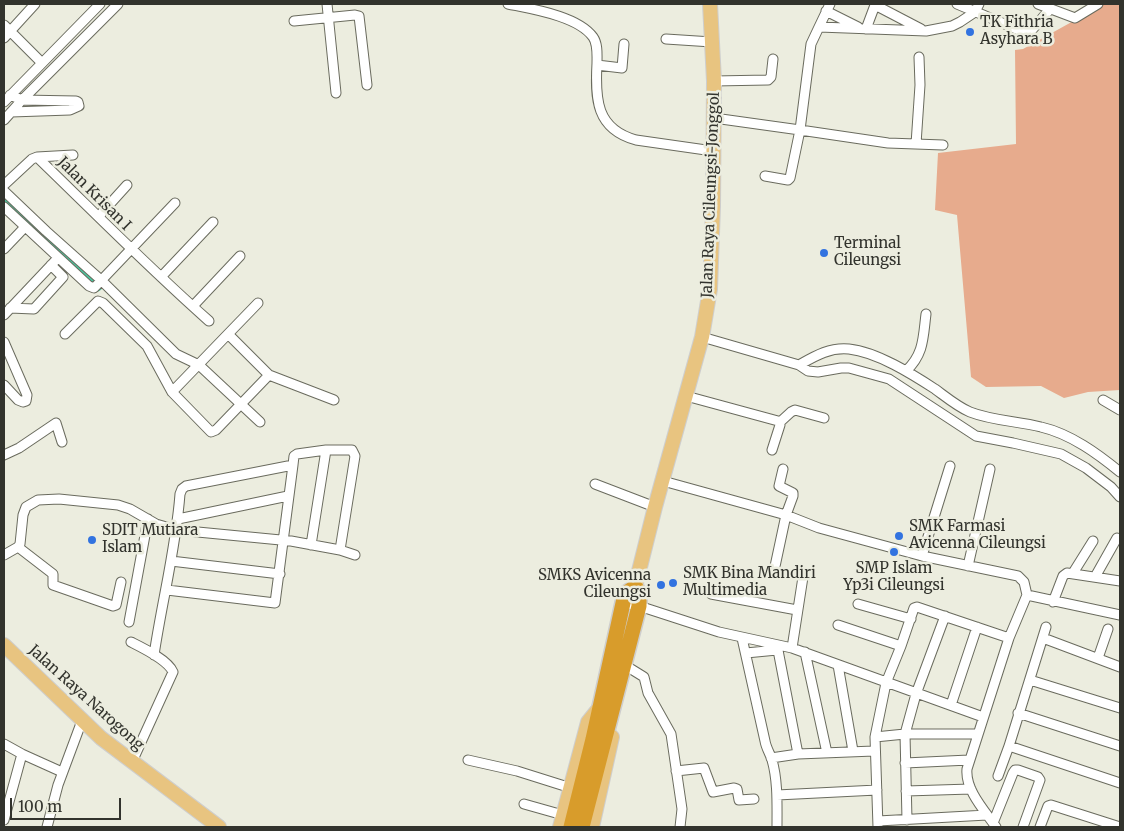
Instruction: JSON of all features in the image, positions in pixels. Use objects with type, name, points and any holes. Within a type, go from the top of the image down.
[{"type":"highway","name":"Jalan Raya Cileungsi-Jonggol","points":[[600,736],[625,594],[635,587],[638,592],[639,606],[623,664],[606,707]]},
{"type":"highway","points":[[565,823],[600,736]]},
{"type":"highway","points":[[582,827],[600,736]]},
{"type":"main road","name":"Jalan Raya Cileungsi-Jonggol","points":[[635,587],[702,337],[710,289],[714,81],[710,4]]},
{"type":"main road","name":"Jalan Raya Narogong","points":[[4,645],[101,738],[216,826]]},
{"type":"main road","name":"Jalan Raya Cileungsi-Jonggol","points":[[565,823],[571,788],[588,722],[606,707]]},
{"type":"main road","name":"Jalan Raya Cileungsi-Jonggol","points":[[592,827],[611,744],[606,707]]},
{"type":"street","points":[[35,4],[6,31],[42,63]]},
{"type":"street","points":[[7,99],[100,4]]},
{"type":"street","points":[[4,120],[118,4]]},
{"type":"street","points":[[326,4],[336,93]]},
{"type":"street","points":[[508,4],[562,18],[580,26],[594,38],[597,55],[597,93],[600,113],[604,120],[616,131],[636,140],[713,151]]},
{"type":"street","points":[[957,4],[977,8],[1026,33],[1031,31],[1050,9]]},
{"type":"street","points":[[1038,4],[1073,18],[1078,18],[1098,4]]},
{"type":"street","points":[[864,29],[875,5],[926,31]]},
{"type":"street","points":[[765,176],[788,180],[790,178],[800,130],[811,44],[828,8],[864,29]]},
{"type":"street","points":[[819,27],[926,31],[952,26],[977,8]]},
{"type":"street","points":[[294,21],[359,16],[367,85]]},
{"type":"street","points":[[666,39],[712,42]]},
{"type":"street","points":[[597,65],[622,68],[624,44]]},
{"type":"street","points":[[916,144],[920,85],[919,57]]},
{"type":"street","points":[[714,81],[768,80],[771,77],[773,59]]},
{"type":"street","points":[[7,99],[76,101],[79,106],[70,110],[11,112]]},
{"type":"street","points":[[714,118],[888,142],[943,145]]},
{"type":"street","points":[[4,185],[30,160],[37,157],[74,155]]},
{"type":"street","name":"Jalan Krisan I","points":[[37,157],[131,250],[210,321]]},
{"type":"street","points":[[98,216],[127,185]]},
{"type":"street","points":[[4,191],[101,280],[176,354],[199,365],[260,422]]},
{"type":"street","points":[[4,207],[89,286],[95,287],[175,203]]},
{"type":"street","points":[[161,277],[213,222]]},
{"type":"street","points":[[4,248],[25,227]]},
{"type":"street","points":[[193,306],[240,256]]},
{"type":"street","points":[[7,311],[58,257]]},
{"type":"street","points":[[7,311],[34,308],[45,298],[63,277],[51,265]]},
{"type":"street","points":[[65,334],[95,304],[100,302],[147,346],[172,392],[211,432],[216,430],[269,375]]},
{"type":"street","points":[[172,392],[258,303]]},
{"type":"street","points":[[906,372],[913,364],[922,347],[926,314]]},
{"type":"street","points":[[228,334],[269,375],[334,400]]},
{"type":"street","points":[[702,337],[799,365],[808,371],[818,372],[849,368],[889,379],[976,436],[1013,442],[1061,454],[1086,468],[1111,487],[1120,497]]},
{"type":"street","points":[[4,342],[27,395],[26,400],[23,402],[18,400],[4,385]]},
{"type":"street","points":[[799,365],[833,349],[850,349],[869,355],[906,372],[971,412],[1042,427],[1076,441],[1120,472]]},
{"type":"street","points":[[686,396],[778,421],[779,423]]},
{"type":"street","points":[[1103,400],[1120,411]]},
{"type":"street","points":[[772,450],[779,423],[790,412],[795,410],[824,418]]},
{"type":"street","points":[[4,455],[19,448],[56,423],[62,442]]},
{"type":"street","points":[[311,545],[326,450]]},
{"type":"street","points":[[167,590],[275,603],[288,496],[294,456],[297,454],[326,450],[352,450],[355,456],[340,550]]},
{"type":"street","points":[[154,655],[161,610],[167,590],[182,489],[186,486],[282,466],[293,466]]},
{"type":"street","points":[[922,556],[950,466]]},
{"type":"street","points":[[774,571],[786,515],[793,494],[779,486],[783,469]]},
{"type":"street","points":[[968,566],[990,469]]},
{"type":"street","points":[[663,482],[786,515],[819,528],[922,556],[1018,576],[1024,582],[1027,595],[1009,638],[966,773],[971,789],[992,822]]},
{"type":"street","points":[[595,484],[655,507]]},
{"type":"street","points":[[178,519],[288,496]]},
{"type":"street","points":[[4,555],[18,547],[22,538],[23,511],[30,504],[38,500],[72,500],[118,505],[130,509],[156,524],[177,530],[282,540],[340,550],[355,555]]},
{"type":"street","points":[[129,622],[148,519]]},
{"type":"street","points":[[1095,577],[1117,538]]},
{"type":"street","points":[[1073,573],[1093,541]]},
{"type":"street","points":[[18,547],[54,574],[54,585],[113,606],[116,606],[118,602],[121,582]]},
{"type":"street","points":[[171,561],[280,574]]},
{"type":"street","points":[[1052,602],[1063,576],[1067,573],[1120,581]]},
{"type":"street","points":[[792,648],[803,577]]},
{"type":"street","points":[[711,594],[797,610]]},
{"type":"street","points":[[1027,595],[1052,602],[1120,615]]},
{"type":"street","points":[[623,603],[639,606],[742,638],[805,652],[838,666],[983,717]]},
{"type":"street","points":[[858,604],[911,619]]},
{"type":"street","points":[[992,822],[907,820],[878,824],[874,737],[886,683],[911,619],[913,609],[916,607],[1009,638]]},
{"type":"street","points":[[907,820],[905,734],[916,694],[945,616]]},
{"type":"street","points":[[838,625],[901,646]]},
{"type":"street","points":[[951,705],[977,627]]},
{"type":"street","points":[[998,776],[1046,627]]},
{"type":"street","points":[[1098,658],[1108,629]]},
{"type":"street","points":[[742,638],[767,750],[771,758],[777,795],[777,827]]},
{"type":"street","points":[[1043,638],[1120,667]]},
{"type":"street","points":[[131,642],[154,655],[171,668],[173,672],[132,762]]},
{"type":"street","points":[[746,653],[777,647]]},
{"type":"street","points":[[777,647],[798,754]]},
{"type":"street","points":[[805,652],[827,753]]},
{"type":"street","points":[[623,664],[644,677],[648,693],[671,734],[682,809],[680,827]]},
{"type":"street","points":[[838,666],[853,751]]},
{"type":"street","points":[[1030,680],[1120,708]]},
{"type":"street","points":[[1018,713],[1120,746]]},
{"type":"street","points":[[47,827],[62,772],[80,726],[84,721]]},
{"type":"street","points":[[874,737],[905,734],[977,734]]},
{"type":"street","points":[[4,744],[62,772]]},
{"type":"street","points":[[1009,746],[1120,783]]},
{"type":"street","points":[[771,758],[798,754],[853,751],[874,752]]},
{"type":"street","points":[[4,820],[22,754]]},
{"type":"street","points":[[468,760],[517,771],[571,788]]},
{"type":"street","points":[[905,763],[969,760]]},
{"type":"street","points":[[676,771],[704,768],[712,792],[734,788],[737,789],[739,800],[754,799]]},
{"type":"street","points":[[992,822],[1013,773],[1015,770],[1018,770],[1038,777],[1040,780],[1023,827]]},
{"type":"street","points":[[906,791],[971,789]]},
{"type":"street","points":[[777,795],[877,790]]},
{"type":"street","points":[[524,804],[565,823]]},
{"type":"street","points":[[1040,827],[1048,806],[1051,805],[1120,827]]},
{"type":"shaded area","points":[[1104,4],[1120,4],[1120,390],[1088,392],[1064,398],[1041,386],[986,387],[971,377],[957,215],[935,210],[938,153],[1016,144],[1015,50],[1023,49]]},
{"type":"waterway","points":[[4,197],[96,285]]},
{"type":"place","name":"TK Fithria Asyhara B","points":[[970,32]]},
{"type":"place","name":"Terminal Cileungsi","points":[[824,253]]},
{"type":"place","name":"SMK Farmasi Avicenna Cileungsi","points":[[899,536]]},
{"type":"place","name":"SDIT Mutiara Islam","points":[[92,540]]},
{"type":"place","name":"SMP Islam Yp3i Cileungsi","points":[[894,552]]},
{"type":"place","name":"SMK Bina Mandiri Multimedia","points":[[673,583]]},
{"type":"place","name":"SMKS Avicenna Cileungsi","points":[[661,585]]}]
